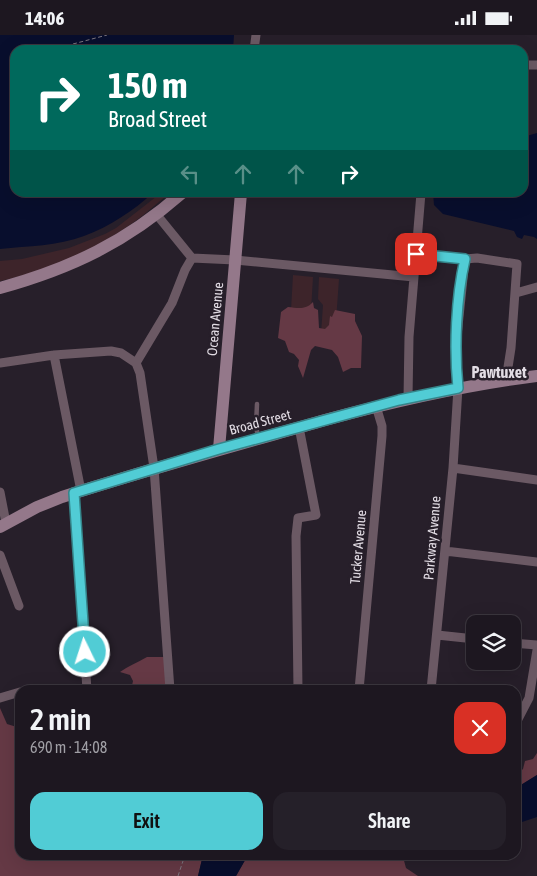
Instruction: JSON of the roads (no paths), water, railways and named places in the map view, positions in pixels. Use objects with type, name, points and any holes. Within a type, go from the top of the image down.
[{"type":"main road","points":[[0,288],[27,281],[81,261],[106,248],[156,215],[177,197]]},
{"type":"main road","name":"Ocean Avenue","points":[[219,449],[241,197]]},
{"type":"main road","name":"Broad Street","points":[[3,525],[37,507],[77,492],[258,438],[408,398],[537,376]]},
{"type":"street","points":[[408,398],[409,337],[421,197]]},
{"type":"street","points":[[156,215],[192,258],[235,260],[414,277]]},
{"type":"street","points":[[416,254],[465,259],[477,258],[517,265],[516,293],[506,380]]},
{"type":"street","points":[[136,363],[172,303],[185,270],[192,258]]},
{"type":"street","name":"Parkway Avenue","points":[[432,685],[453,468],[458,388],[456,369],[457,335],[465,259]]},
{"type":"street","points":[[516,293],[537,287]]},
{"type":"street","points":[[0,363],[54,355],[110,351],[121,353],[136,363],[140,373],[154,468],[170,685]]},
{"type":"street","points":[[54,355],[77,492],[87,685]]},
{"type":"street","name":"Tucker Avenue","points":[[359,685],[382,436],[382,426],[376,407]]},
{"type":"street","points":[[298,427],[316,515],[298,518],[296,536],[298,685]]},
{"type":"street","points":[[453,468],[537,480]]},
{"type":"street","points":[[0,493],[3,525]]},
{"type":"street","points":[[445,551],[537,562]]},
{"type":"street","points":[[0,555],[19,606]]},
{"type":"street","points":[[437,635],[466,638]]},
{"type":"street","points":[[521,644],[537,645]]},
{"type":"street","points":[[521,713],[529,698],[537,650]]},
{"type":"street","points":[[0,698],[15,694]]},
{"type":"lane","points":[[257,404],[256,426],[258,438]]},
{"type":"water","points":[[0,35],[234,35],[233,45],[10,45],[10,197],[148,197],[138,206],[103,228],[84,236],[53,244],[0,249]]},
{"type":"water","points":[[537,133],[537,239],[524,235],[522,239],[517,237],[514,231],[443,214],[434,205],[433,197],[528,197],[528,136]]},
{"type":"water","points":[[537,775],[537,817],[521,822],[521,785]]},
{"type":"water","points":[[202,860],[245,860],[236,876],[198,876]]},
{"type":"district","name":"Pawtuxet","points":[[499,372]]}]
